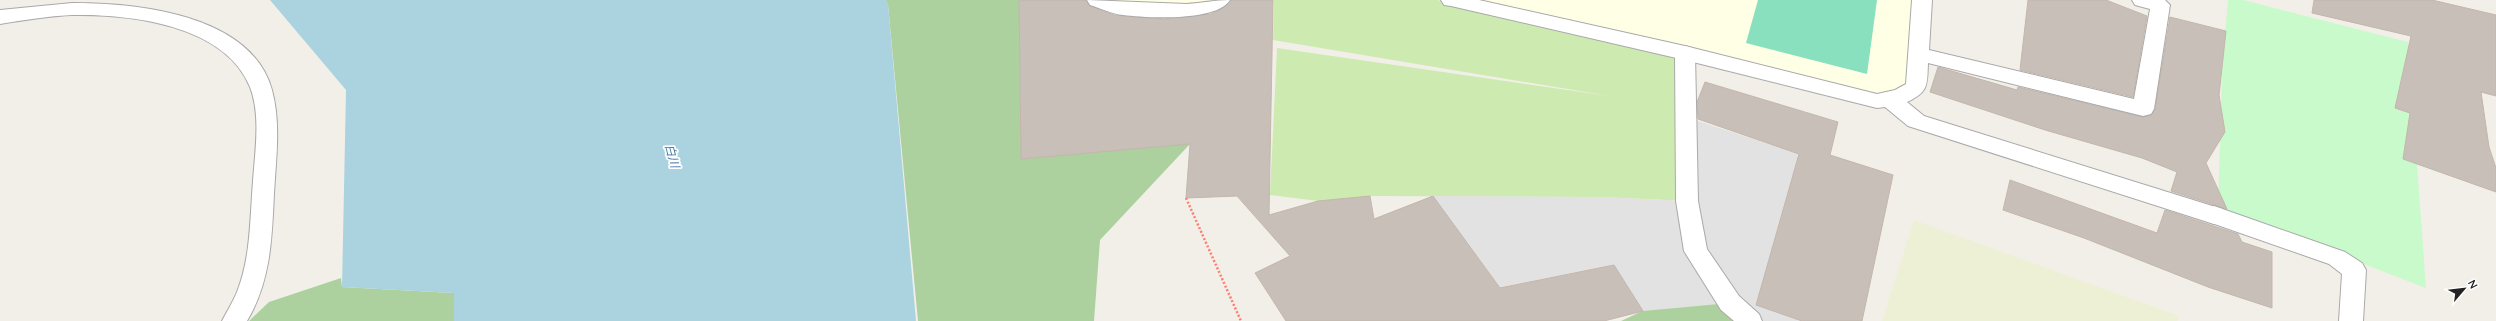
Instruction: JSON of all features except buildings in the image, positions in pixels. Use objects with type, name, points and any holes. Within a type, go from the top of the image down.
[{"type":"street","points":[[1097,0],[1122,9],[1187,10],[1204,9],[1220,0]]},
{"type":"street","points":[[1451,0],[1686,53],[1877,101],[1901,96],[1916,88],[1922,0]]},
{"type":"street","points":[[1918,54],[2143,109],[2160,5],[2142,0]]},
{"type":"street","points":[[0,17],[73,9],[150,15],[219,38],[232,46],[242,58],[261,88],[266,145],[261,220],[254,279],[248,300],[234,321]]},
{"type":"street","points":[[1686,53],[1687,202],[1696,251],[1730,303],[1750,321]]},
{"type":"street","points":[[1890,99],[1916,121],[2214,215],[2337,258],[2354,270],[2351,321]]},
{"type":"path","points":[[1186,198],[1241,321]]},
{"type":"shaded area","points":[[1097,0],[1220,0],[1204,9],[1122,9]]},
{"type":"shaded area","points":[[1446,0],[1922,0],[1916,88],[1877,101]]},
{"type":"shaded area","points":[[1686,117],[1799,154],[1802,321],[1757,321],[1730,303],[1643,311],[1614,265],[1500,288],[1433,196],[1601,197],[1687,201]]},
{"type":"shaded area","points":[[1914,220],[2179,316],[2177,321],[1882,321]]},
{"type":"green space","points":[[886,0],[1023,0],[1190,144],[1100,240],[1094,321],[918,321],[888,5]]},
{"type":"green space","points":[[1274,0],[1437,0],[1685,53],[1687,201],[1601,197],[1370,196],[1318,201],[1270,195],[1277,48],[1609,96],[1273,40]]},
{"type":"green space","points":[[1758,0],[1877,0],[1867,74],[1746,43]]},
{"type":"green space","points":[[2228,0],[2243,0],[2408,42],[2426,288],[2218,208],[2222,69]]},
{"type":"green space","points":[[341,278],[342,287],[454,293],[454,321],[249,321],[269,302]]},
{"type":"green space","points":[[1696,286],[1742,321],[1621,321]]},
{"type":"water","name":"白川","points":[[270,0],[886,0],[888,4],[916,321],[454,321],[454,293],[342,287],[346,90]]}]
